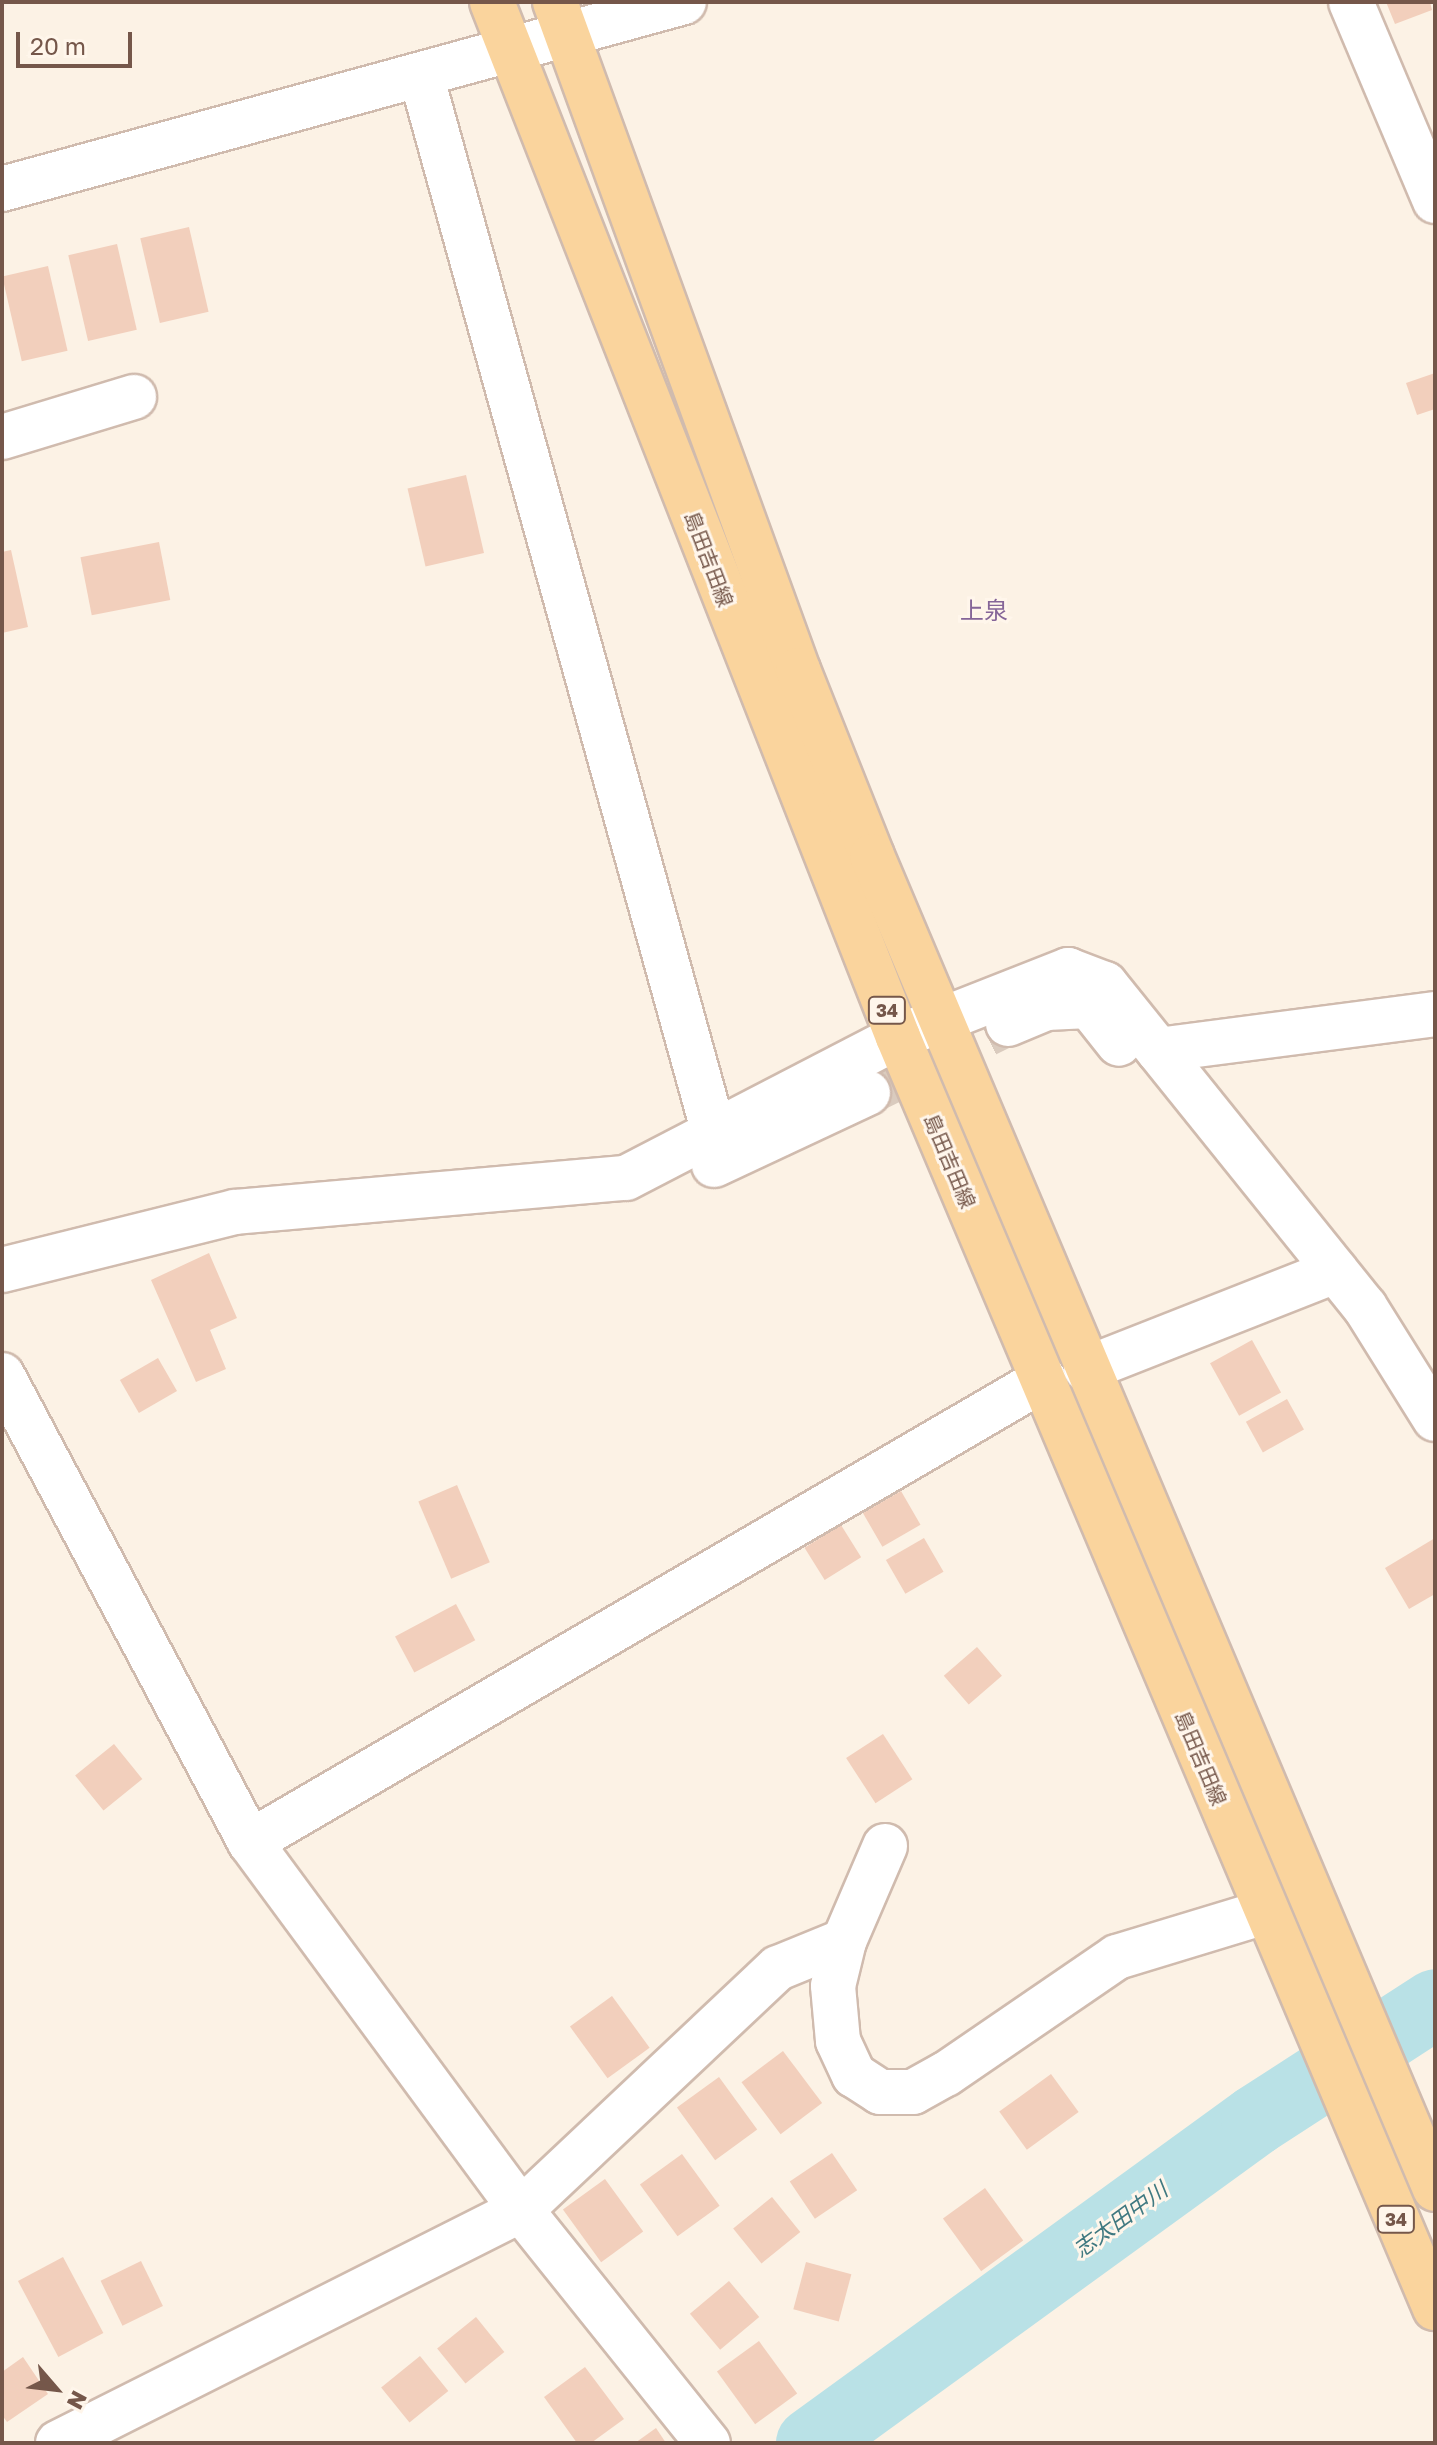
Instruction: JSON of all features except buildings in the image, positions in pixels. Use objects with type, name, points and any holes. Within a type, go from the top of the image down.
[{"type":"main road","name":"島田吉田線","points":[[492,2],[898,1037],[1044,1379],[1305,2010],[1435,2308]]},
{"type":"main road","name":"34","points":[[561,18],[798,670],[1086,1369],[1435,2189]]},
{"type":"street","points":[[2,189],[509,51],[561,18],[684,2]]},
{"type":"street","points":[[1351,2],[1435,201]]},
{"type":"street","points":[[421,75],[714,1133]]},
{"type":"street","points":[[2,437],[134,397]]},
{"type":"street","points":[[2,1270],[235,1212],[626,1178],[898,1037],[1068,970],[1105,984],[1365,1307],[1435,1419]]},
{"type":"street","points":[[1008,1024],[1046,1008],[1089,1006],[1215,1170],[1244,1158]]},
{"type":"street","points":[[1158,1050],[1435,1014]]},
{"type":"street","points":[[640,1171],[651,1194],[868,1093]]},
{"type":"street","points":[[1086,1369],[1335,1271]]},
{"type":"street","points":[[2,1375],[250,1842],[521,2210],[708,2443]]},
{"type":"street","points":[[250,1842],[1044,1379]]},
{"type":"street","points":[[885,1846],[844,1941],[833,1986],[838,2041],[854,2075],[880,2092],[913,2092],[1117,1957],[1265,1912]]},
{"type":"street","points":[[58,2443],[521,2210],[778,1968],[844,1941]]},
{"type":"waterway","name":"志太田中川","points":[[811,2443],[1256,2120],[1435,2004]]},
{"type":"tunnel","points":[[868,1093],[1008,1024]]},
{"type":"district","name":"上泉","points":[[984,610]]}]
